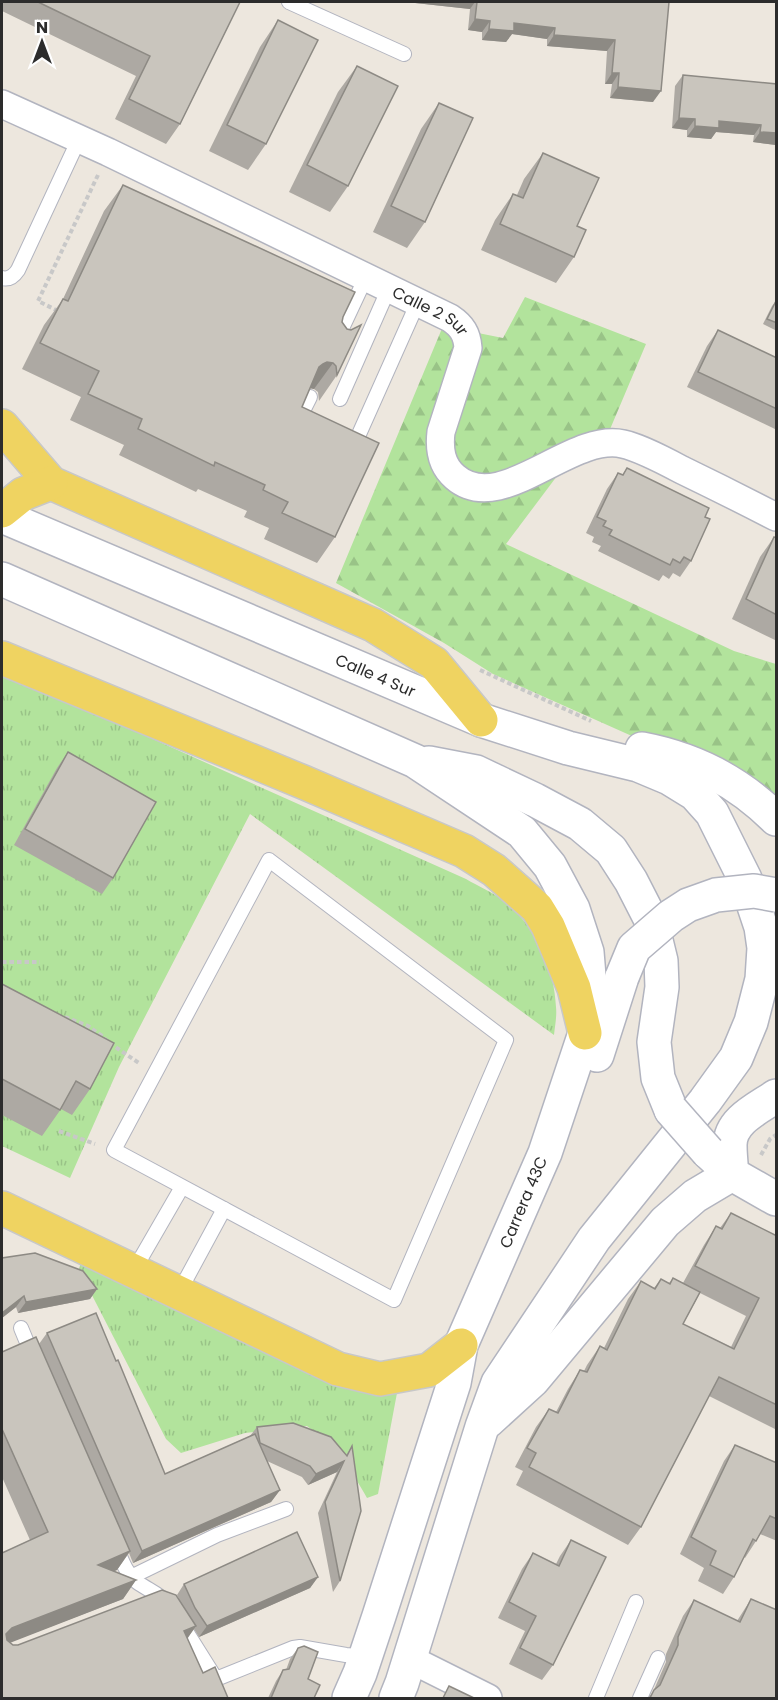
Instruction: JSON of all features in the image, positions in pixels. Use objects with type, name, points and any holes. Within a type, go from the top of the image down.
[{"type":"main road","points":[[2,426],[51,483],[373,625],[434,663],[481,720]]},
{"type":"main road","points":[[2,511],[23,494],[51,483]]},
{"type":"main road","name":"Calle 4 Sur","points":[[2,516],[481,720],[568,748],[638,765],[669,778],[695,794],[712,813],[745,879],[761,927],[764,948],[762,979],[751,1022],[736,1058],[705,1101],[594,1239],[498,1383],[482,1427]]},
{"type":"main road","points":[[2,579],[415,760],[476,772],[580,824],[611,850],[631,880],[651,920],[661,961],[662,987],[654,1042],[658,1078],[671,1110],[708,1152],[740,1178],[777,1199]]},
{"type":"main road","points":[[2,658],[464,851],[494,870],[537,908],[548,926],[574,988],[585,1034]]},
{"type":"main road","points":[[568,748],[614,744],[645,749],[684,760],[723,777],[757,800],[777,819]]},
{"type":"main road","name":"Carrera 43C","points":[[349,1698],[366,1657],[454,1383],[461,1345],[545,1153],[585,1034],[590,988],[587,952],[573,909],[550,866],[522,832],[415,760]]},
{"type":"main road","points":[[454,1383],[544,1206],[580,1110],[622,977],[634,948],[671,916],[688,905],[716,896],[754,891],[777,895]]},
{"type":"main road","points":[[740,1178],[729,1144],[732,1132],[740,1121],[777,1096]]},
{"type":"main road","points":[[396,1698],[482,1427],[533,1380],[665,1222],[695,1196],[740,1178]]},
{"type":"main road","points":[[2,1208],[339,1369],[380,1379],[429,1370],[461,1345]]},
{"type":"street","name":"Calle 2 Sur","points":[[2,104],[108,152],[418,302],[460,325],[467,337],[468,348],[441,432],[439,445],[441,458],[449,472],[461,482],[474,488],[493,487],[513,482],[580,450],[603,444],[622,443],[656,457],[777,517]]},
{"type":"street","points":[[410,1659],[488,1698]]},
{"type":"lane","points":[[289,2],[404,54]]},
{"type":"lane","points":[[2,278],[13,277],[18,270],[79,140]]},
{"type":"lane","points":[[333,347],[378,283]]},
{"type":"lane","points":[[340,399],[378,283]]},
{"type":"lane","points":[[335,441],[345,446],[350,446],[356,441],[418,302]]},
{"type":"lane","points":[[310,397],[301,418],[306,426],[316,431]]},
{"type":"lane","points":[[269,860],[506,1040],[394,1300],[114,1150],[269,860]]},
{"type":"lane","points":[[134,1270],[182,1187]]},
{"type":"lane","points":[[178,1294],[224,1209]]},
{"type":"lane","points":[[21,1328],[40,1372]]},
{"type":"lane","points":[[131,1577],[217,1534],[286,1509]]},
{"type":"lane","points":[[112,1536],[131,1577],[158,1594],[172,1610],[219,1684],[293,1648],[366,1657]]},
{"type":"lane","points":[[137,1603],[158,1594]]},
{"type":"lane","points":[[596,1698],[636,1602]]},
{"type":"lane","points":[[640,1698],[658,1658]]},
{"type":"path","points":[[57,311],[38,302],[108,152]]},
{"type":"path","points":[[2,962],[40,962]]},
{"type":"path","points":[[60,1015],[88,1026],[144,1066]]},
{"type":"path","points":[[59,1131],[114,1150]]},
{"type":"path","points":[[740,1178],[757,1161],[770,1139],[777,1135]]},
{"type":"green space","points":[[525,297],[646,344],[608,434],[584,440],[506,544],[734,651],[776,664],[776,814],[670,753],[493,674],[444,643],[336,583],[443,326],[503,338]]},
{"type":"green space","points":[[2,676],[12,676],[466,879],[496,896],[516,912],[542,949],[555,992],[554,1035],[250,814],[119,1067],[70,1178],[2,1146]]},
{"type":"green space","points":[[82,1257],[95,1261],[249,1345],[393,1384],[397,1393],[378,1494],[367,1498],[341,1459],[307,1426],[245,1433],[181,1453],[166,1439],[79,1270]]},
{"type":"building","points":[[38,2],[240,2],[180,124],[129,99],[150,56]]},
{"type":"building","points":[[477,2],[669,2],[661,91],[618,87],[619,73],[612,73],[615,40],[554,35],[555,28],[514,23],[514,31],[489,29],[490,21],[475,19]]},
{"type":"building","points":[[278,20],[318,40],[266,144],[227,125]]},
{"type":"building","points":[[357,66],[398,86],[348,186],[307,165]]},
{"type":"building","points":[[683,75],[777,84],[777,133],[760,132],[761,125],[719,121],[719,128],[695,126],[695,119],[679,118]]},
{"type":"building","points":[[439,103],[473,118],[425,222],[391,206]]},
{"type":"building","points":[[543,153],[599,178],[577,226],[586,230],[574,257],[500,224],[513,194],[523,198]]},
{"type":"building","points":[[123,185],[355,292],[342,322],[347,329],[351,330],[361,325],[337,375],[336,366],[333,363],[327,362],[319,367],[302,407],[379,443],[335,537],[282,513],[288,502],[263,490],[265,485],[215,462],[214,466],[138,429],[142,419],[88,394],[99,371],[40,343],[63,299],[68,301]]},
{"type":"building","points":[[777,301],[777,323],[767,319]]},
{"type":"building","points":[[718,330],[777,358],[777,409],[698,372]]},
{"type":"building","points":[[627,468],[709,508],[705,517],[710,519],[691,561],[684,557],[680,563],[673,559],[670,565],[609,535],[612,530],[603,526],[606,521],[597,517],[618,473],[623,475]]},
{"type":"building","points":[[774,537],[777,538],[777,615],[746,599]]},
{"type":"building","points":[[68,752],[156,802],[113,878],[25,829]]},
{"type":"building","points":[[2,984],[114,1043],[90,1089],[76,1081],[60,1110],[2,1079]]},
{"type":"building","points":[[731,1213],[777,1236],[777,1405],[719,1377],[641,1527],[529,1467],[536,1453],[527,1448],[549,1409],[558,1413],[580,1370],[587,1372],[600,1346],[607,1350],[641,1281],[655,1289],[661,1279],[670,1284],[673,1278],[700,1292],[683,1324],[734,1349],[759,1298],[695,1266],[716,1226],[722,1229]]},
{"type":"building","points":[[35,1253],[83,1271],[97,1289],[26,1302],[24,1296],[2,1313],[2,1258]]},
{"type":"building","points":[[96,1313],[165,1474],[255,1434],[280,1490],[142,1551],[47,1333]]},
{"type":"building","points":[[36,1337],[130,1551],[98,1565],[136,1580],[12,1628],[6,1634],[7,1640],[13,1645],[18,1645],[162,1590],[176,1595],[196,1626],[184,1631],[203,1673],[215,1667],[228,1698],[2,1698],[2,1553],[48,1532],[2,1429],[2,1352]]},
{"type":"building","points":[[293,1423],[331,1437],[347,1456],[352,1446],[361,1511],[340,1581],[325,1502],[344,1461],[316,1474],[310,1466],[260,1443],[257,1427]]},
{"type":"building","points":[[735,1445],[777,1463],[777,1519],[770,1516],[756,1541],[753,1539],[734,1577],[710,1565],[716,1551],[691,1537]]},
{"type":"building","points":[[297,1532],[318,1577],[207,1626],[195,1608],[184,1584]]},
{"type":"building","points":[[571,1540],[606,1557],[553,1665],[520,1648],[536,1616],[509,1602],[533,1553],[559,1566]]},
{"type":"building","points":[[751,1599],[777,1610],[777,1698],[650,1698],[660,1685],[678,1645],[678,1637],[694,1600],[740,1622]]},
{"type":"building","points":[[304,1646],[318,1652],[308,1679],[320,1685],[314,1698],[271,1698],[283,1670],[289,1669],[298,1648]]},
{"type":"building","points":[[449,1686],[474,1698],[443,1698]]}]
